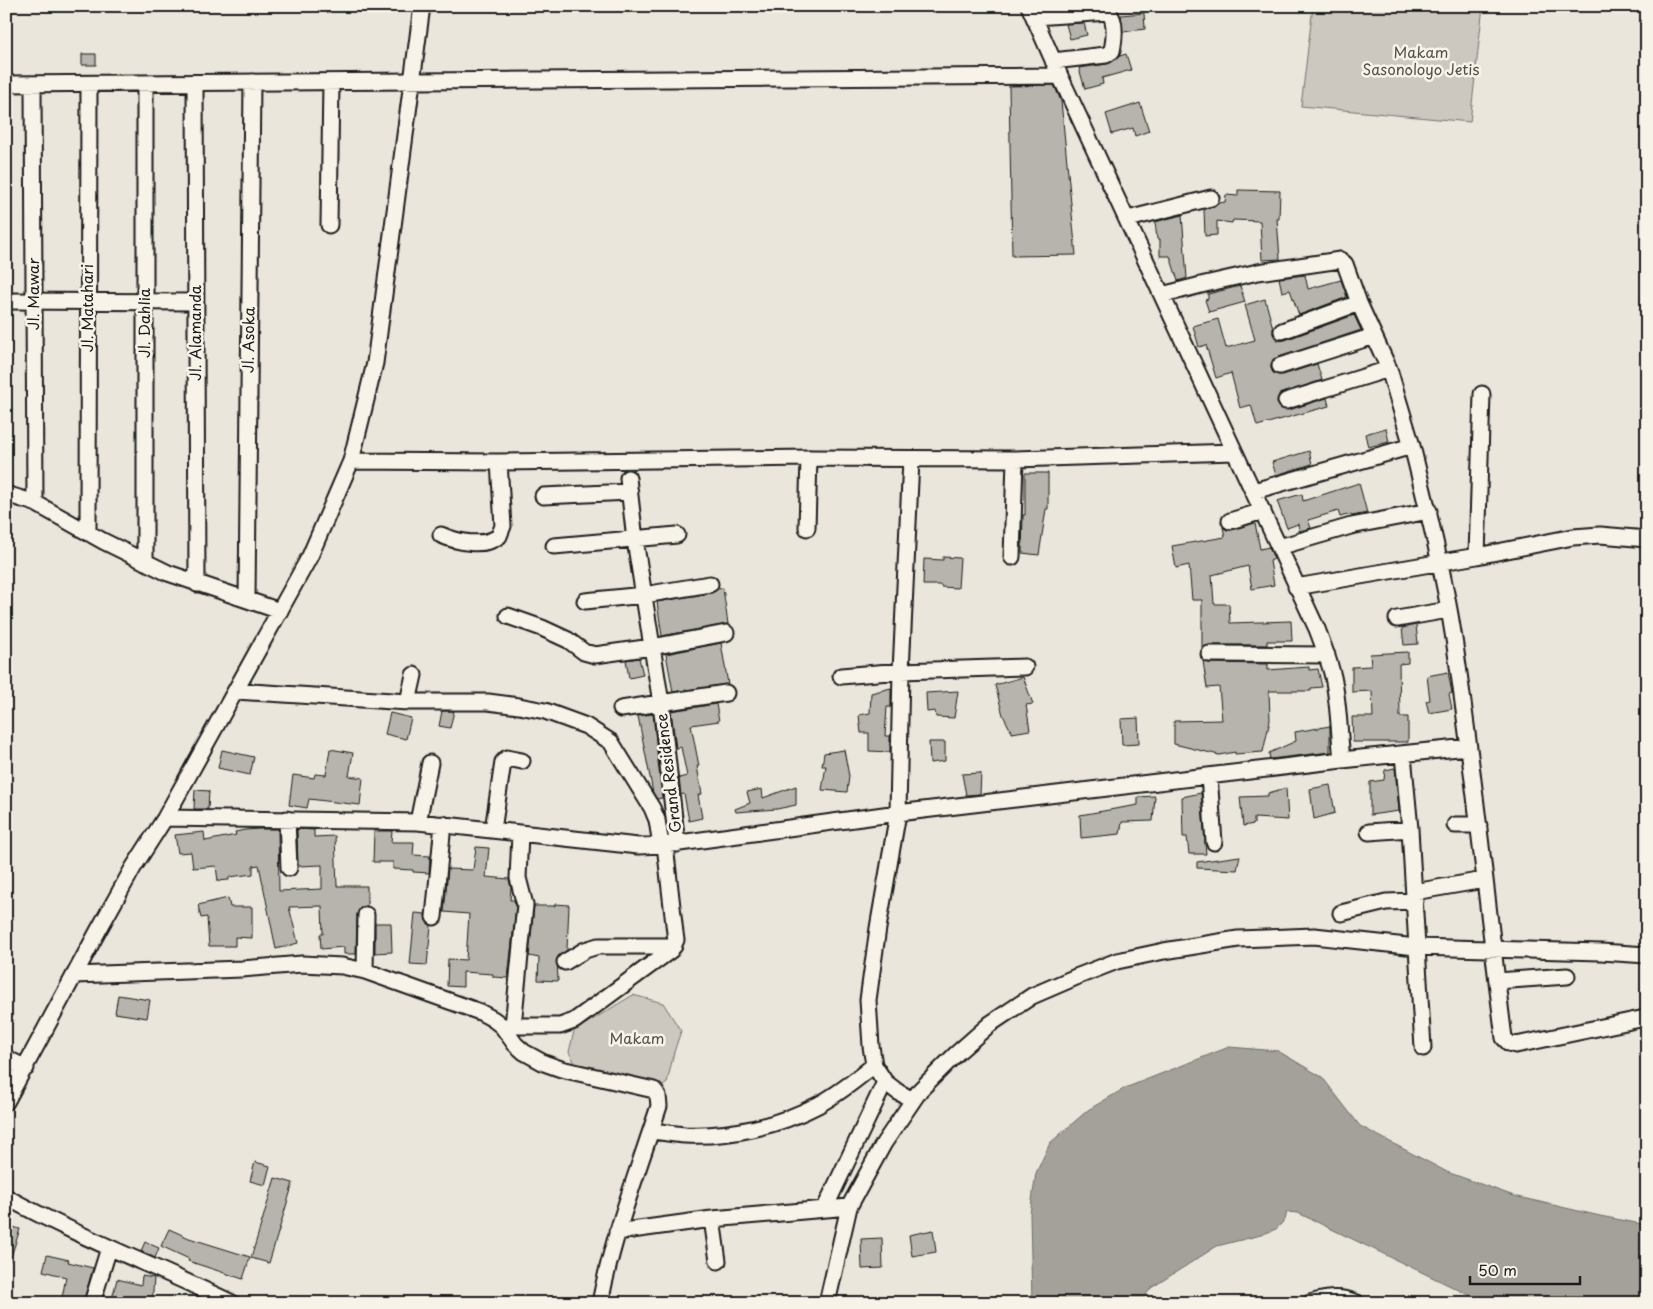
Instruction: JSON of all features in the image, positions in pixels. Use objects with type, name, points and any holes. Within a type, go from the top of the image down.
[{"type":"street","points":[[6,1102],[133,868],[165,818],[310,556],[351,462],[375,363],[422,6]]},
{"type":"street","points":[[1053,61],[1106,55],[1112,52],[1114,42],[1112,16],[1108,12],[1032,11],[1053,61],[1128,219],[1234,452],[1254,491],[1327,655],[1333,679],[1342,760]]},
{"type":"street","points":[[6,84],[1060,76]]},
{"type":"street","name":"Jl. Asoka","points":[[247,599],[252,82]]},
{"type":"street","points":[[330,224],[332,82]]},
{"type":"street","name":"Jl. Dahlia","points":[[145,83],[145,562]]},
{"type":"street","name":"Jl. Alamanda","points":[[196,83],[196,584]]},
{"type":"street","name":"Jl. Mawar","points":[[33,84],[34,503]]},
{"type":"street","name":"Jl. Matahari","points":[[88,533],[89,84]]},
{"type":"street","points":[[1128,219],[1212,198]]},
{"type":"street","points":[[1162,295],[1258,272],[1340,260],[1345,264],[1359,303],[1389,370],[1429,511],[1454,637],[1479,825],[1504,1038],[1509,1044],[1516,1044],[1645,1018]]},
{"type":"street","points":[[6,301],[196,302]]},
{"type":"street","points":[[1282,331],[1359,303]]},
{"type":"street","points":[[1280,366],[1374,336]]},
{"type":"street","points":[[1286,401],[1389,370]]},
{"type":"street","points":[[1477,556],[1482,394]]},
{"type":"street","points":[[1254,491],[1412,446]]},
{"type":"street","points":[[351,462],[808,458],[911,460],[1015,459],[1234,452]]},
{"type":"street","points":[[807,528],[808,458]]},
{"type":"street","points":[[1012,558],[1015,459]]},
{"type":"street","points":[[911,460],[901,671],[898,814],[878,928],[868,1000],[874,1065],[885,1082],[913,1100]]},
{"type":"street","points":[[441,535],[456,541],[469,542],[487,541],[499,536],[503,526],[499,462]]},
{"type":"street","name":"Grand Residence","points":[[543,496],[629,485],[635,540],[660,703],[668,845]]},
{"type":"street","points":[[6,494],[34,503],[145,562],[196,584],[280,611]]},
{"type":"street","points":[[1230,521],[1263,511]]},
{"type":"street","points":[[1279,548],[1351,526],[1429,511]]},
{"type":"street","points":[[554,546],[677,535]]},
{"type":"street","points":[[1296,587],[1477,556],[1572,537],[1600,535],[1647,540]]},
{"type":"street","points":[[585,601],[644,595],[710,584]]},
{"type":"street","points":[[1397,619],[1448,610]]},
{"type":"street","points":[[508,616],[568,640],[588,655],[603,655],[652,648],[726,633]]},
{"type":"street","points":[[1209,654],[1327,655]]},
{"type":"street","points":[[840,676],[901,671],[1025,666]]},
{"type":"street","points":[[408,702],[414,675]]},
{"type":"street","points":[[74,976],[242,969],[302,964],[342,966],[365,972],[480,1012],[507,1026],[560,1026],[574,1021],[666,955],[674,946],[676,933],[668,845],[652,808],[611,742],[586,726],[545,712],[488,702],[408,702],[236,691]]},
{"type":"street","name":"Grand Residence","points":[[621,709],[726,693]]},
{"type":"street","points":[[165,818],[418,822],[638,846],[668,845],[898,814],[1342,760],[1468,747]]},
{"type":"street","points":[[1403,755],[1410,829],[1423,1048]]},
{"type":"street","points":[[493,830],[503,762],[508,758],[522,761]]},
{"type":"street","points":[[418,822],[430,762]]},
{"type":"street","points":[[1209,776],[1214,842]]},
{"type":"street","points":[[287,819],[289,868]]},
{"type":"street","points":[[434,917],[443,824]]},
{"type":"street","points":[[1455,826],[1479,825]]},
{"type":"street","points":[[1369,832],[1410,829]]},
{"type":"street","points":[[520,834],[518,878],[525,905],[507,1026],[515,1044],[524,1052],[544,1063],[654,1090],[658,1096],[659,1106],[617,1232],[600,1303]]},
{"type":"street","points":[[1341,913],[1484,880]]},
{"type":"street","points":[[365,972],[366,915]]},
{"type":"street","points":[[827,1303],[849,1207],[884,1143],[920,1090],[990,1024],[1032,996],[1076,976],[1117,961],[1164,951],[1238,939],[1314,936],[1416,947],[1647,955]]},
{"type":"street","points":[[565,962],[585,950],[598,946],[674,946]]},
{"type":"street","points":[[1497,980],[1567,976]]},
{"type":"street","points":[[6,1058],[26,1068]]},
{"type":"street","points":[[651,1131],[685,1135],[719,1134],[753,1129],[786,1119],[818,1105],[847,1087],[874,1065]]},
{"type":"street","points":[[825,1208],[885,1082]]},
{"type":"street","points":[[6,1196],[37,1214],[232,1303]]},
{"type":"street","points":[[617,1232],[712,1219],[849,1207]]},
{"type":"street","points":[[712,1219],[718,1261]]},
{"type":"street","points":[[92,1303],[109,1248]]},
{"type":"street","points":[[1310,1303],[1324,1299],[1339,1298],[1357,1303]]},
{"type":"green space","name":"Makam Sasonoloyo Jetis","points":[[1313,6],[1483,6],[1470,122],[1301,106]]},
{"type":"green space","name":"Makam","points":[[633,995],[663,1003],[681,1031],[667,1083],[662,1087],[577,1067],[569,1052],[574,1031]]},
{"type":"shaded area","points":[[1229,1047],[1278,1051],[1322,1077],[1360,1126],[1447,1172],[1514,1196],[1647,1225],[1647,1303],[1486,1303],[1298,1213],[1287,1212],[1285,1220],[1276,1229],[1261,1235],[1217,1246],[1151,1288],[1140,1303],[1032,1303],[1030,1214],[1036,1173],[1050,1143],[1088,1110],[1125,1088]]},
{"type":"building","points":[[1144,13],[1145,29],[1123,32],[1121,15]]},
{"type":"building","points":[[1084,23],[1087,35],[1070,39],[1066,24]]},
{"type":"building","points":[[82,54],[96,54],[96,65],[82,65]]},
{"type":"building","points":[[1126,54],[1131,70],[1102,78],[1103,84],[1085,89],[1079,68],[1107,64]]},
{"type":"building","points":[[1054,85],[1061,101],[1076,255],[1012,256],[1009,86]]},
{"type":"building","points":[[1140,103],[1149,131],[1135,136],[1133,128],[1112,134],[1106,114]]},
{"type":"building","points":[[1238,190],[1280,191],[1279,219],[1277,219],[1280,259],[1262,260],[1260,221],[1233,220],[1232,223],[1217,221],[1217,235],[1205,236],[1204,209],[1225,202],[1226,195],[1238,196]]},
{"type":"building","points":[[1182,215],[1187,278],[1178,281],[1170,256],[1160,256],[1160,239],[1157,239],[1155,222]]},
{"type":"building","points":[[1305,275],[1308,289],[1341,280],[1347,297],[1299,315],[1290,290],[1282,292],[1279,278]]},
{"type":"building","points":[[1240,286],[1245,302],[1209,312],[1205,300],[1208,299],[1208,294]]},
{"type":"building","points":[[1265,299],[1273,334],[1277,341],[1285,340],[1354,315],[1361,330],[1273,359],[1271,368],[1273,373],[1283,375],[1317,364],[1322,380],[1279,394],[1277,403],[1280,408],[1289,410],[1327,398],[1329,406],[1257,426],[1251,405],[1240,408],[1231,373],[1216,378],[1206,345],[1199,347],[1193,326],[1218,319],[1226,348],[1255,340],[1245,305]]},
{"type":"building","points":[[1386,428],[1389,442],[1368,447],[1365,434]]},
{"type":"building","points":[[1309,451],[1312,464],[1276,475],[1272,462]]},
{"type":"building","points":[[1025,473],[1048,473],[1048,509],[1046,509],[1039,555],[1022,553],[1023,515],[1025,515]]},
{"type":"building","points":[[1359,483],[1367,513],[1340,517],[1338,511],[1308,520],[1311,528],[1299,531],[1298,524],[1287,528],[1277,501],[1302,494],[1303,501]]},
{"type":"building","points":[[1255,523],[1260,549],[1269,547],[1274,559],[1270,561],[1274,585],[1252,589],[1248,566],[1212,575],[1214,604],[1229,604],[1230,623],[1291,621],[1292,641],[1267,641],[1267,645],[1209,645],[1202,648],[1202,600],[1192,600],[1189,565],[1176,568],[1172,546],[1225,537],[1223,527],[1227,530],[1232,530]]},
{"type":"building","points":[[943,557],[960,558],[958,588],[941,587],[941,585],[923,585],[924,559],[943,560]]},
{"type":"building","points":[[723,588],[728,624],[662,636],[657,602],[712,593]]},
{"type":"building","points":[[1416,625],[1418,644],[1404,645],[1402,628]]},
{"type":"building","points":[[721,643],[728,684],[673,692],[666,654]]},
{"type":"building","points":[[1408,652],[1408,663],[1399,664],[1400,717],[1408,717],[1408,742],[1353,742],[1352,717],[1373,717],[1372,691],[1352,692],[1352,667],[1371,666],[1370,654]]},
{"type":"building","points":[[639,658],[643,675],[629,678],[626,660]]},
{"type":"building","points":[[1203,661],[1209,663],[1268,664],[1268,670],[1309,667],[1309,670],[1318,669],[1322,687],[1311,688],[1311,691],[1269,691],[1270,720],[1263,752],[1235,754],[1235,752],[1219,755],[1174,744],[1174,721],[1222,720],[1219,687],[1207,688]]},
{"type":"building","points":[[1448,672],[1452,693],[1449,694],[1452,709],[1429,713],[1426,701],[1430,700],[1427,676]]},
{"type":"building","points":[[1023,677],[1033,704],[1026,705],[1030,730],[1012,733],[1003,715],[995,685]]},
{"type":"building","points":[[891,688],[891,707],[887,707],[885,736],[890,736],[890,752],[869,751],[869,733],[861,733],[859,715],[870,713],[871,693]]},
{"type":"building","points":[[958,691],[954,718],[936,717],[935,711],[927,712],[926,693]]},
{"type":"building","points":[[716,704],[719,721],[691,725],[699,766],[697,766],[702,794],[698,795],[702,818],[689,821],[684,794],[681,795],[679,778],[687,776],[681,747],[676,748],[671,711]]},
{"type":"building","points":[[442,711],[454,711],[450,728],[439,726]]},
{"type":"building","points":[[390,713],[411,718],[406,739],[385,734]]},
{"type":"building","points":[[653,714],[662,798],[657,799],[653,793],[638,716]]},
{"type":"building","points":[[1138,718],[1139,744],[1122,745],[1121,719]]},
{"type":"building","points":[[1330,726],[1330,752],[1270,759],[1269,753],[1296,741],[1295,732]]},
{"type":"building","points":[[929,742],[945,742],[945,761],[930,763]]},
{"type":"building","points":[[330,749],[353,753],[349,776],[363,778],[360,805],[309,799],[307,808],[289,805],[293,775],[314,778],[315,774],[326,775]]},
{"type":"building","points":[[222,750],[254,757],[250,775],[218,768]]},
{"type":"building","points":[[844,750],[849,776],[847,792],[822,790],[826,766],[822,766],[824,753]]},
{"type":"building","points":[[1395,768],[1399,811],[1370,815],[1370,782],[1384,780],[1385,770]]},
{"type":"building","points":[[981,773],[980,794],[966,795],[962,774]]},
{"type":"building","points":[[1330,785],[1335,813],[1314,819],[1310,789]]},
{"type":"building","points":[[796,786],[796,805],[777,809],[736,812],[735,809],[750,803],[747,792],[762,789],[763,798]]},
{"type":"building","points":[[1286,788],[1288,820],[1254,818],[1254,824],[1243,826],[1240,797],[1268,796],[1268,793]]},
{"type":"building","points":[[195,790],[209,791],[208,809],[194,809]]},
{"type":"building","points":[[1201,793],[1206,854],[1189,854],[1187,837],[1183,837],[1182,797]]},
{"type":"building","points":[[1155,796],[1153,821],[1122,822],[1120,834],[1081,838],[1080,815],[1138,805],[1138,797]]},
{"type":"building","points":[[278,829],[279,891],[322,889],[322,865],[298,866],[297,829],[314,830],[314,837],[335,836],[337,886],[367,886],[367,906],[361,907],[357,914],[356,954],[344,954],[344,947],[321,949],[320,934],[323,934],[322,906],[289,907],[298,943],[276,949],[259,865],[253,866],[253,874],[229,877],[229,880],[218,881],[216,866],[193,868],[191,852],[178,853],[175,835],[204,832],[205,841],[236,835],[235,832]]},
{"type":"building","points":[[374,831],[392,831],[391,842],[414,842],[413,855],[430,856],[429,873],[393,869],[393,862],[373,862]]},
{"type":"building","points":[[476,847],[489,848],[486,877],[509,879],[511,888],[510,900],[514,900],[516,906],[508,978],[493,977],[493,974],[463,972],[463,987],[447,986],[448,959],[466,960],[469,914],[444,912],[448,869],[473,870]]},
{"type":"building","points":[[1240,856],[1237,870],[1197,868],[1197,862]]},
{"type":"building","points":[[228,898],[230,907],[252,907],[252,938],[235,937],[235,946],[209,946],[207,917],[201,918],[198,905]]},
{"type":"building","points":[[555,904],[569,905],[567,950],[557,958],[558,981],[538,980],[539,958],[529,956],[534,906],[555,906]]},
{"type":"building","points":[[415,913],[425,914],[426,921],[431,926],[427,965],[410,964]]},
{"type":"building","points":[[375,923],[391,923],[392,952],[375,953]]},
{"type":"building","points":[[118,995],[150,1000],[147,1018],[115,1013]]},
{"type":"building","points":[[255,1162],[270,1166],[265,1185],[250,1181]]},
{"type":"building","points":[[275,1178],[293,1183],[269,1263],[251,1258]]},
{"type":"building","points":[[6,1225],[20,1229],[9,1263],[6,1263]]},
{"type":"building","points":[[169,1229],[189,1238],[250,1257],[243,1279],[188,1261],[189,1259],[161,1246]]},
{"type":"building","points":[[933,1230],[936,1252],[912,1256],[909,1235]]},
{"type":"building","points":[[882,1238],[883,1268],[862,1269],[861,1239]]},
{"type":"building","points":[[145,1242],[159,1248],[155,1258],[141,1251]]},
{"type":"building","points":[[47,1255],[93,1268],[83,1303],[61,1303],[66,1277],[43,1271]]},
{"type":"building","points":[[142,1276],[154,1278],[152,1303],[111,1303],[117,1279],[141,1285]]}]
